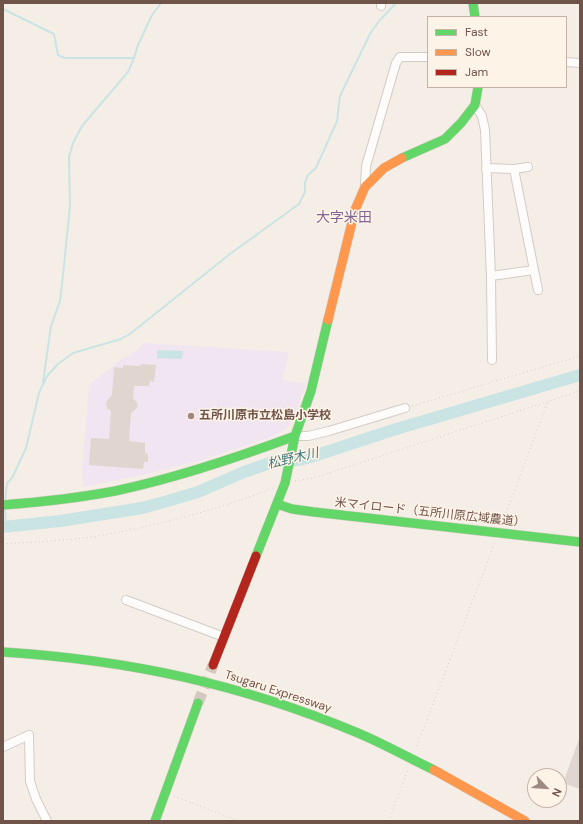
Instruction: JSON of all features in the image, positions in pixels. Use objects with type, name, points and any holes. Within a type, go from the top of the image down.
[{"type":"main road","points":[[473,3],[475,16]]},
{"type":"main road","points":[[213,665],[278,504],[285,481],[294,440],[311,391],[354,210],[365,187],[384,168],[411,153],[445,139],[461,123],[475,105],[478,88]]},
{"type":"main road","points":[[3,505],[73,499],[150,484],[294,440]]},
{"type":"main road","name":"米マイロード（五所川原広域農道）","points":[[278,504],[300,510],[580,542]]},
{"type":"main road","points":[[3,646],[48,651],[90,660]]},
{"type":"main road","name":"Tsugaru Expressway","points":[[3,652],[90,660],[150,670],[223,686],[284,704],[359,733],[496,804],[525,821]]},
{"type":"main road","points":[[3,657],[90,660]]},
{"type":"main road","points":[[155,821],[198,703]]},
{"type":"street","points":[[365,187],[366,166],[396,63],[400,57],[427,57]]},
{"type":"street","points":[[567,62],[580,62]]},
{"type":"street","points":[[475,105],[482,116],[485,130],[491,276],[492,360]]},
{"type":"street","points":[[486,168],[514,169],[528,167]]},
{"type":"street","points":[[514,169],[538,290]]},
{"type":"street","points":[[491,276],[534,270]]},
{"type":"street","points":[[294,440],[405,408]]},
{"type":"street","points":[[126,600],[224,637]]},
{"type":"street","points":[[3,747],[29,735],[30,781],[36,799],[47,821]]},
{"type":"path","points":[[405,408],[580,356]]},
{"type":"path","points":[[3,544],[90,537],[148,526],[238,502],[285,481],[317,477],[580,391]]},
{"type":"path","points":[[417,746],[548,401]]},
{"type":"path","points":[[389,821],[408,768]]},
{"type":"path","points":[[166,793],[239,821]]},
{"type":"shaded area","name":"五所川原市立松島小学校","points":[[145,343],[289,352],[282,380],[306,383],[296,413],[287,428],[274,436],[202,460],[143,475],[83,487],[82,469],[89,385],[124,357],[128,357]]},
{"type":"water","points":[[157,350],[183,351],[182,359],[157,358]]},
{"type":"building","points":[[141,364],[156,365],[154,382],[150,381],[149,386],[134,386],[133,399],[138,405],[137,408],[131,413],[129,441],[145,443],[145,453],[148,454],[148,462],[144,462],[143,469],[89,465],[91,438],[109,439],[111,411],[107,408],[106,402],[112,395],[114,367],[123,368],[123,365],[140,366]]},
{"type":"building","points":[[579,739],[580,789],[567,784],[567,772]]},
{"type":"waterway","points":[[43,382],[51,326],[60,301],[70,206],[69,157],[73,143],[82,126],[128,72],[138,45],[152,15],[161,3]]},
{"type":"waterway","points":[[5,502],[7,483],[12,478],[26,448],[39,393],[47,376],[58,364],[73,353],[121,339],[130,334],[230,254],[299,204],[305,192],[305,182],[308,175],[316,168],[337,121],[340,96],[352,71],[371,32],[396,3]]},
{"type":"waterway","points":[[3,9],[54,34],[58,55],[65,58],[134,58]]},
{"type":"waterway","name":"松野木川","points":[[3,527],[60,521],[142,508],[198,492],[244,472],[273,462],[299,460],[314,456],[393,430],[580,375]]},
{"type":"waterway","points":[[5,508],[6,527]]},
{"type":"tunnel","points":[[198,703],[213,665]]},
{"type":"traffic: fast","points":[[473,3],[475,16]]},
{"type":"traffic: fast","points":[[402,158],[445,139],[461,123],[475,105],[478,88]]},
{"type":"traffic: fast","points":[[256,556],[285,483],[295,436],[311,391],[328,320]]},
{"type":"traffic: fast","points":[[3,505],[73,498],[138,486],[206,467],[295,436]]},
{"type":"traffic: fast","points":[[277,504],[292,509],[314,512],[580,542]]},
{"type":"traffic: fast","points":[[3,652],[95,661],[140,668],[227,688],[271,701],[358,733],[434,770]]},
{"type":"traffic: fast","points":[[155,821],[198,703]]},
{"type":"traffic: slow","points":[[328,320],[355,210],[365,187],[384,168],[402,158]]},
{"type":"traffic: slow","points":[[434,770],[525,821]]},
{"type":"traffic: jam","points":[[213,665],[256,556]]},
{"type":"place","name":"五所川原市立松島小学校","points":[[191,416]]},
{"type":"district","name":"大字米田","points":[[344,218]]}]
